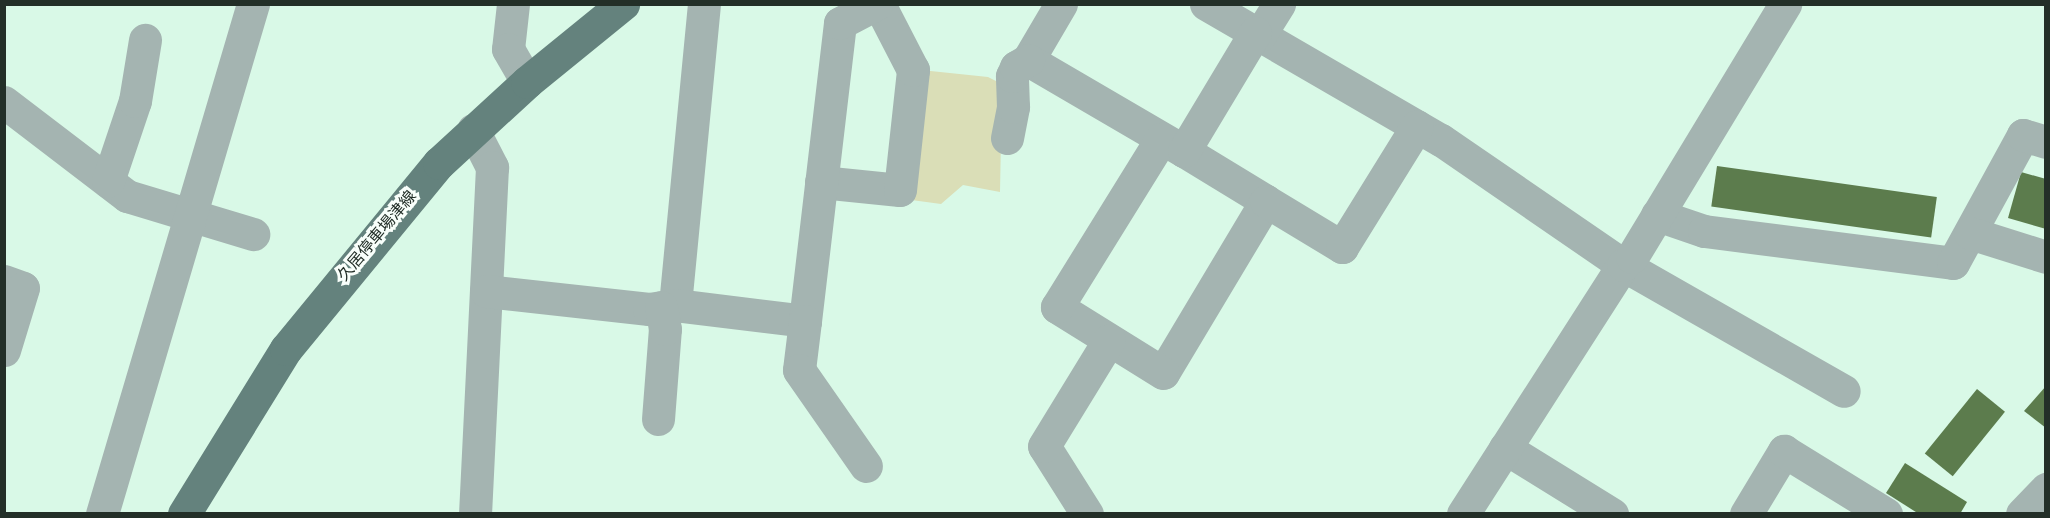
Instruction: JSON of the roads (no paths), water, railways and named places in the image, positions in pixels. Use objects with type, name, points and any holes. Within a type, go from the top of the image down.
[{"type":"main road","name":"久居停車場津線","points":[[184,513],[286,349],[439,164],[527,82],[623,4]]},
{"type":"street","points":[[102,513],[253,4]]},
{"type":"street","points":[[513,4],[508,49],[527,82]]},
{"type":"street","points":[[658,419],[665,329],[704,4]]},
{"type":"street","points":[[821,182],[900,190],[913,70],[877,4],[840,23],[821,182],[806,321],[799,370],[866,466]]},
{"type":"street","points":[[1006,138],[1013,107],[1012,76],[1016,67],[1028,60],[1061,4]]},
{"type":"street","points":[[1206,4],[1417,126],[1623,265],[1844,391]]},
{"type":"street","points":[[1266,201],[1163,373],[1057,307],[1172,145],[1279,4]]},
{"type":"street","points":[[1463,513],[1623,265],[1632,256],[1785,4]]},
{"type":"street","points":[[108,181],[135,101],[145,40]]},
{"type":"street","points":[[1028,60],[1342,247],[1417,126]]},
{"type":"street","points":[[5,103],[127,196],[253,234]]},
{"type":"street","points":[[473,130],[492,167],[475,513]]},
{"type":"street","points":[[1657,215],[1704,231],[1953,264],[2023,135],[2046,142]]},
{"type":"street","points":[[1970,233],[2046,257]]},
{"type":"street","points":[[4,281],[23,288],[4,350]]},
{"type":"street","points":[[486,291],[668,306],[806,321]]},
{"type":"street","points":[[1087,513],[1044,446],[1109,340]]},
{"type":"street","points":[[1505,448],[1612,513]]},
{"type":"street","points":[[1746,513],[1784,451],[1887,513]]},
{"type":"street","points":[[2022,513],[2046,489]]}]
